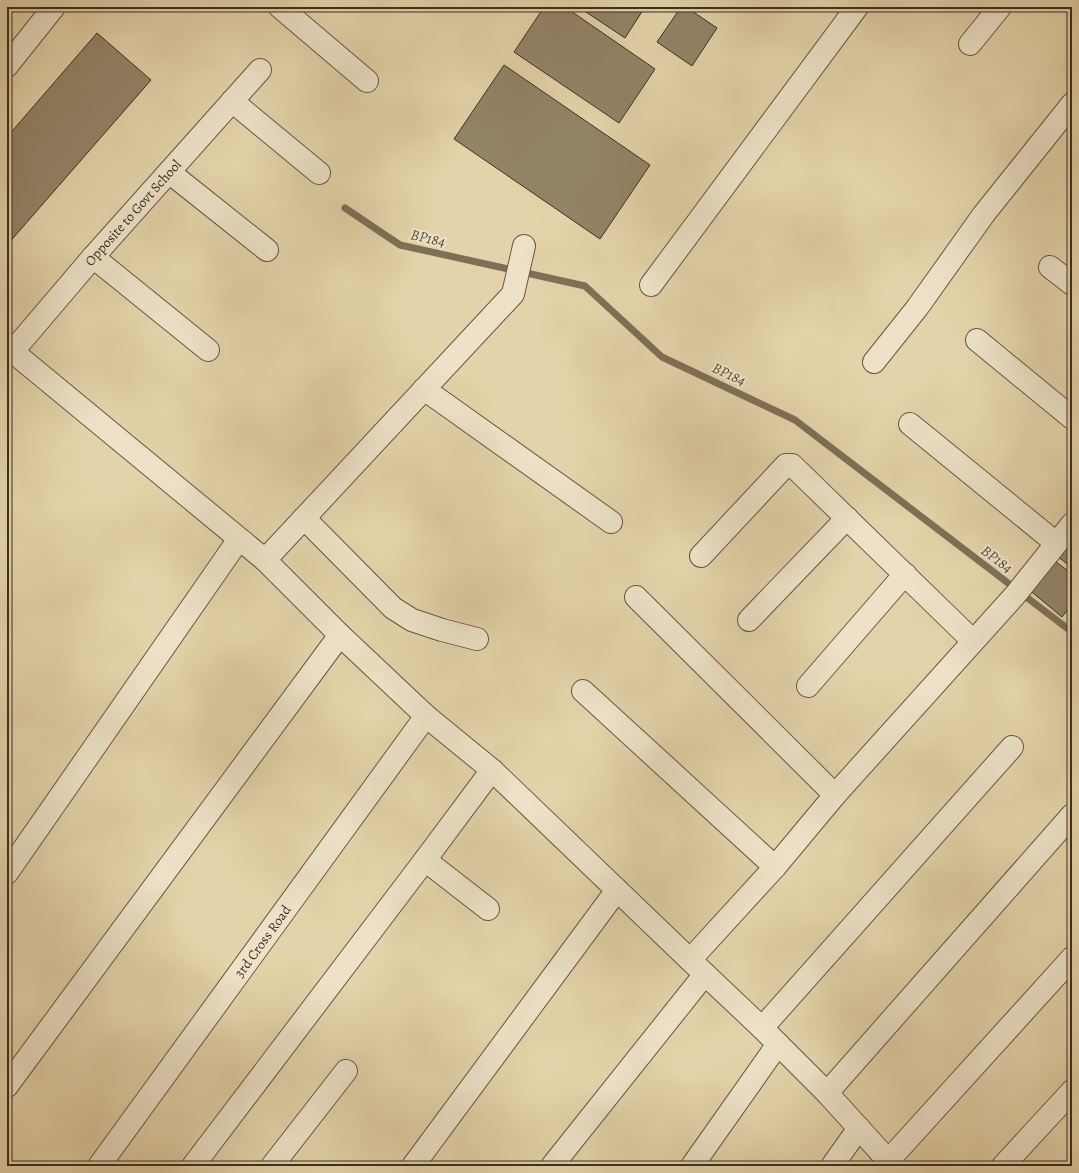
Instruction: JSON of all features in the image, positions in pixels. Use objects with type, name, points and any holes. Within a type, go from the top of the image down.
[{"type":"street","points":[[7,66],[54,7]]},
{"type":"street","points":[[280,7],[367,81]]},
{"type":"street","points":[[651,285],[857,7]]},
{"type":"street","points":[[970,44],[1000,7]]},
{"type":"street","name":"Opposite to Govt School","points":[[10,349],[260,70]]},
{"type":"street","points":[[232,101],[319,174]]},
{"type":"street","points":[[874,362],[917,308],[984,214],[1072,104]]},
{"type":"street","points":[[169,172],[267,250]]},
{"type":"street","points":[[265,560],[513,294],[524,246]]},
{"type":"street","points":[[93,257],[208,350]]},
{"type":"street","points":[[1050,267],[1072,284]]},
{"type":"street","points":[[977,340],[1072,418]]},
{"type":"street","points":[[10,349],[265,560],[340,635],[426,716],[492,770],[762,1028],[827,1093],[890,1163],[1072,958]]},
{"type":"street","points":[[424,389],[611,522]]},
{"type":"street","points":[[910,424],[1056,543]]},
{"type":"street","points":[[700,556],[786,465],[789,464],[792,465],[973,641]]},
{"type":"street","points":[[304,518],[393,608],[412,620],[477,639]]},
{"type":"street","points":[[748,620],[847,518]]},
{"type":"street","points":[[552,1166],[698,967],[775,867],[835,795],[1016,594],[1072,524]]},
{"type":"street","points":[[7,873],[239,539]]},
{"type":"street","points":[[808,686],[905,574]]},
{"type":"street","points":[[636,598],[835,795]]},
{"type":"street","points":[[7,1086],[340,635]]},
{"type":"street","points":[[583,691],[775,867]]},
{"type":"street","name":"3rd Cross Road","points":[[99,1166],[426,716]]},
{"type":"street","points":[[762,1028],[1012,747]]},
{"type":"street","points":[[193,1166],[492,770]]},
{"type":"street","points":[[827,1093],[1072,815]]},
{"type":"street","points":[[425,860],[488,909]]},
{"type":"street","points":[[413,1166],[617,890]]},
{"type":"street","points":[[692,1166],[778,1044]]},
{"type":"street","points":[[272,1166],[346,1071]]},
{"type":"street","points":[[1003,1166],[1072,1091]]},
{"type":"street","points":[[832,1166],[859,1128]]},
{"type":"building","points":[[544,7],[565,7],[655,69],[619,123],[514,52]]},
{"type":"building","points":[[585,7],[645,7],[625,38],[583,10]]},
{"type":"building","points":[[681,7],[686,7],[717,28],[692,66],[657,42]]},
{"type":"building","points":[[97,33],[151,80],[7,245],[7,137]]},
{"type":"building","points":[[504,65],[650,165],[600,239],[454,139]]},
{"type":"building","points":[[1072,536],[1072,568],[1056,555]]},
{"type":"building","points":[[1051,558],[1072,574],[1072,604],[1062,617],[1027,588]]},
{"type":"waterway","name":"BP184","points":[[345,208],[400,245],[585,286],[662,357],[795,420],[1072,632]]}]
